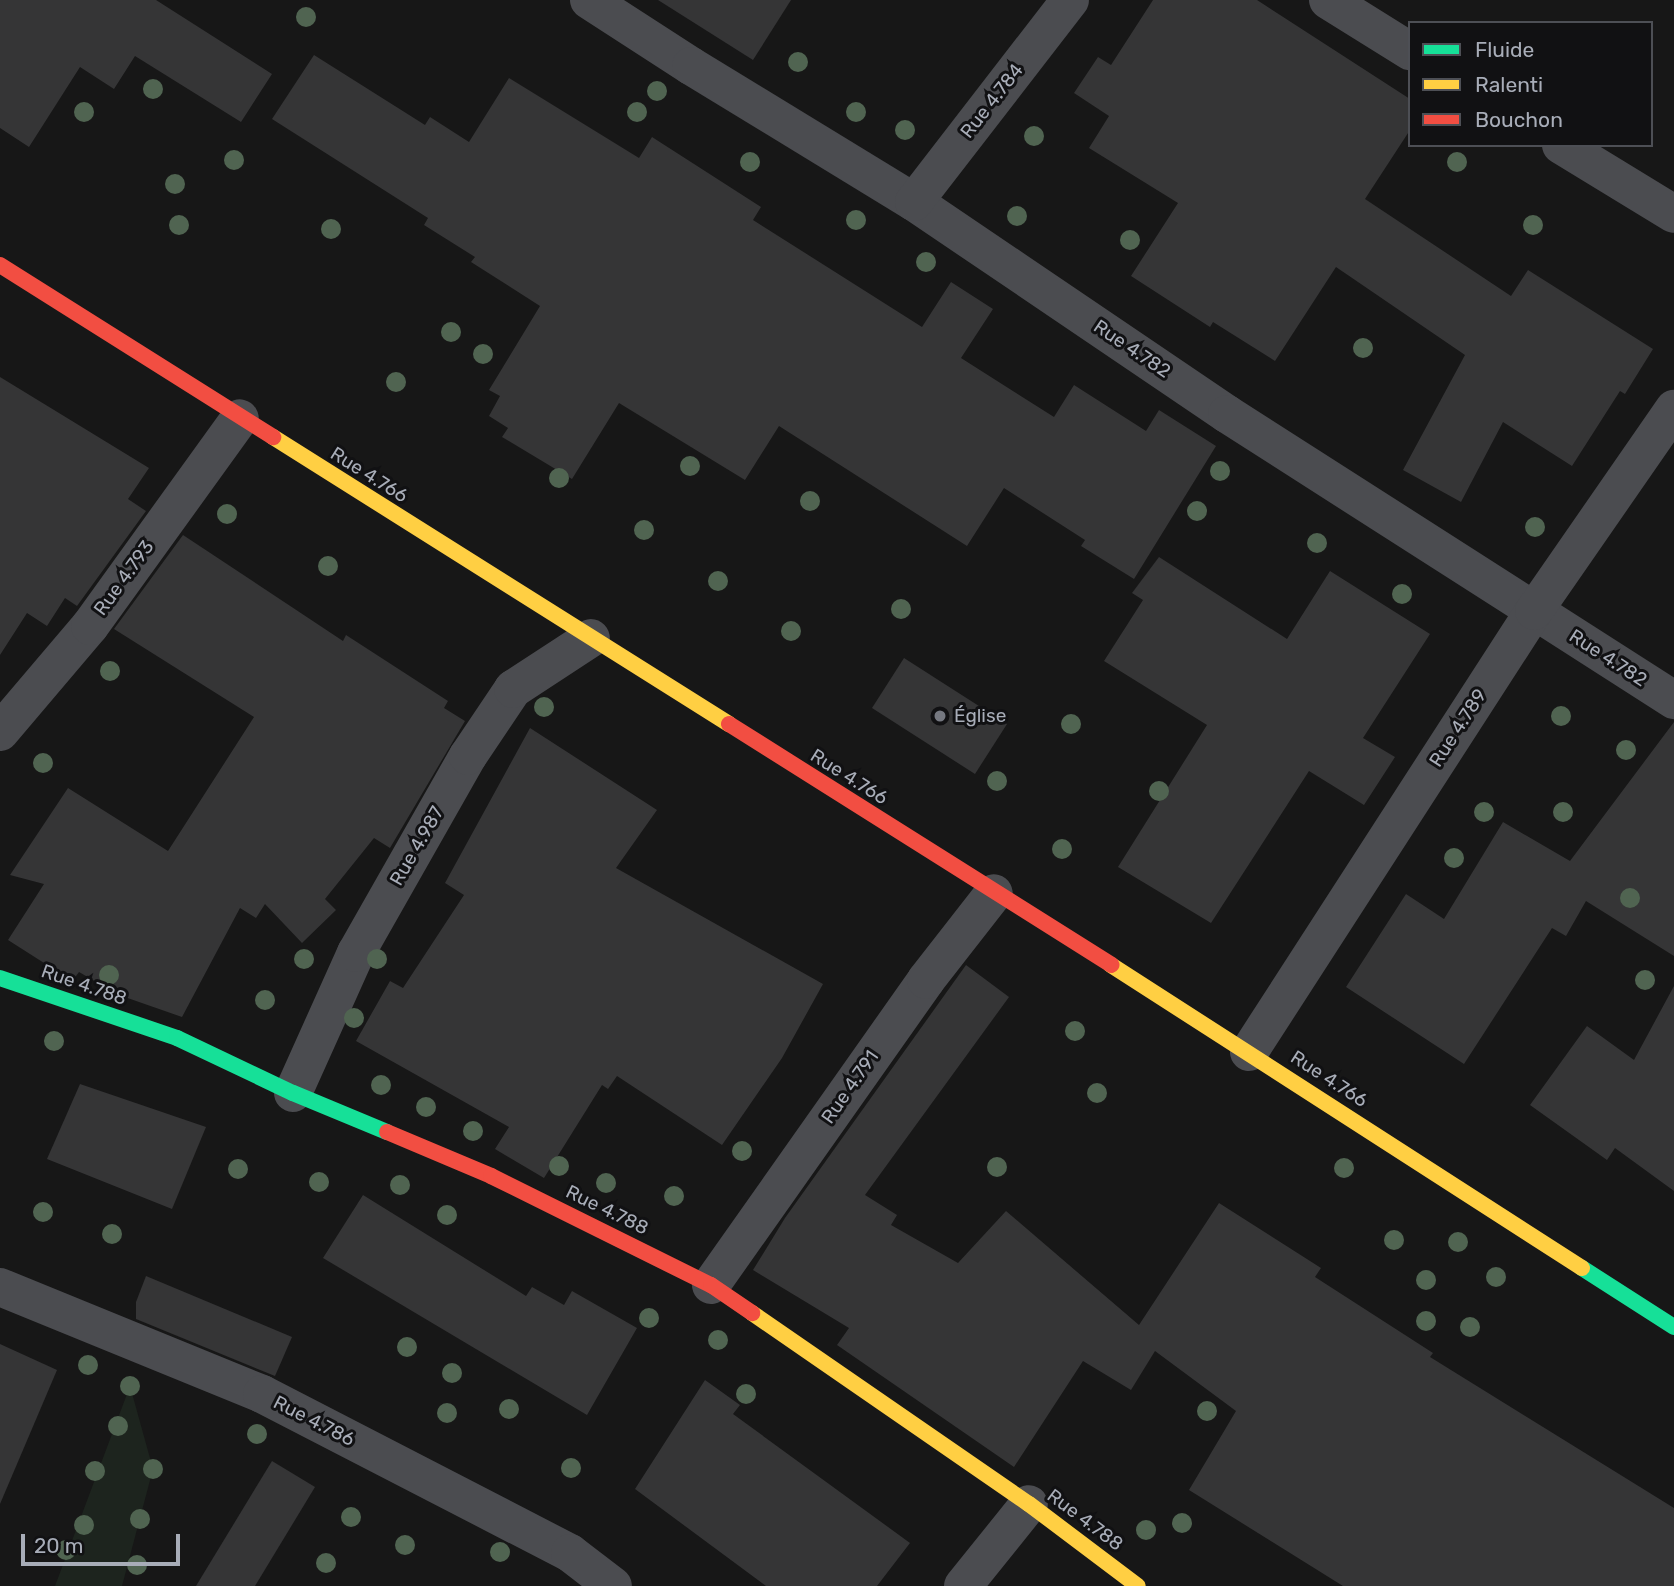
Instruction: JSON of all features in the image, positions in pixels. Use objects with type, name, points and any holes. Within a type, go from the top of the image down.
[{"type":"street","name":"Rue 4.782","points":[[589,0],[691,66],[915,202],[1227,414],[1674,700]]},
{"type":"street","name":"Rue 4.784","points":[[915,202],[1070,0]]},
{"type":"street","points":[[1328,0],[1408,50]]},
{"type":"street","points":[[1564,147],[1674,214]]},
{"type":"street","name":"Rue 4.766","points":[[0,265],[1249,1052],[1674,1327]]},
{"type":"street","name":"Rue 4.789","points":[[1249,1052],[1534,611],[1674,409]]},
{"type":"street","name":"Rue 4.793","points":[[0,732],[90,626],[240,418]]},
{"type":"street","name":"Rue 4.987","points":[[293,1093],[356,953],[468,756],[513,689],[591,638]]},
{"type":"street","name":"Rue 4.791","points":[[711,1285],[926,981],[994,893]]},
{"type":"street","name":"Rue 4.788","points":[[0,978],[177,1038],[293,1093],[491,1177],[711,1285],[1029,1504],[1138,1586]]},
{"type":"street","name":"Rue 4.786","points":[[0,1287],[262,1394],[570,1553],[613,1586]]},
{"type":"street","points":[[962,1586],[1029,1504]]},
{"type":"shaded area","points":[[130,1386],[153,1469],[122,1586],[55,1586]]},
{"type":"building","points":[[0,0],[156,0],[272,74],[241,122],[135,56],[114,89],[80,67],[29,147],[0,128]]},
{"type":"building","points":[[658,0],[791,0],[753,60]]},
{"type":"building","points":[[1153,0],[1257,0],[1408,98],[1408,133],[1365,199],[1511,296],[1528,270],[1653,349],[1625,394],[1620,391],[1572,466],[1503,422],[1461,502],[1403,470],[1465,355],[1336,267],[1275,361],[1213,322],[1210,327],[1131,276],[1178,203],[1089,148],[1109,116],[1074,93],[1098,57],[1111,65]]},
{"type":"building","points":[[314,55],[425,125],[430,117],[469,142],[509,78],[639,158],[652,137],[761,207],[753,220],[922,327],[951,282],[993,309],[961,358],[1054,417],[1074,385],[1146,431],[1159,410],[1216,446],[1134,579],[1081,546],[1085,540],[1004,488],[967,546],[779,426],[745,480],[619,403],[572,479],[502,437],[508,428],[489,416],[500,396],[489,390],[540,306],[471,262],[475,257],[424,225],[428,218],[272,119]]},
{"type":"building","points":[[0,377],[149,468],[128,499],[146,511],[77,606],[65,598],[47,626],[27,613],[0,655]]},
{"type":"building","points":[[183,535],[343,641],[346,635],[448,701],[444,708],[465,721],[390,848],[374,838],[325,899],[336,910],[302,943],[265,904],[256,918],[240,908],[182,1017],[119,995],[79,972],[73,980],[66,977],[8,940],[44,884],[10,875],[68,788],[168,851],[254,717],[114,629]]},
{"type":"building","points":[[1159,557],[1287,639],[1330,571],[1430,634],[1363,738],[1395,757],[1364,805],[1309,771],[1211,923],[1118,867],[1207,725],[1104,661],[1143,600],[1132,593]]},
{"type":"building","name":"Église","points":[[904,658],[1007,724],[975,774],[872,708]]},
{"type":"building","points":[[1674,722],[1674,956],[1586,901],[1566,936],[1552,928],[1464,1064],[1346,987],[1406,894],[1444,919],[1503,822],[1570,861]]},
{"type":"building","points":[[530,728],[657,810],[616,868],[823,984],[782,1058],[722,1145],[617,1076],[608,1089],[602,1085],[544,1178],[495,1149],[509,1127],[356,1041],[390,981],[403,988],[464,895],[445,883]]},
{"type":"building","points":[[966,965],[1009,997],[865,1195],[897,1215],[891,1225],[958,1263],[1006,1211],[1139,1325],[1219,1203],[1321,1268],[1315,1277],[1433,1353],[1430,1357],[1674,1508],[1674,1586],[1343,1586],[1189,1490],[1236,1411],[1155,1351],[1131,1390],[1083,1361],[1014,1467],[837,1345],[849,1328],[753,1270],[785,1218]]},
{"type":"building","points":[[1674,986],[1674,1191],[1615,1148],[1607,1160],[1530,1105],[1587,1026],[1634,1060]]},
{"type":"building","points":[[80,1084],[206,1127],[172,1209],[47,1159]]},
{"type":"building","points":[[363,1195],[526,1296],[532,1287],[564,1305],[572,1291],[637,1328],[587,1415],[323,1258]]},
{"type":"building","points":[[146,1276],[292,1337],[275,1376],[136,1319],[136,1302]]},
{"type":"building","points":[[0,1344],[57,1370],[0,1504]]},
{"type":"building","points":[[705,1380],[740,1405],[733,1414],[910,1543],[877,1586],[766,1586],[635,1489]]},
{"type":"building","points":[[272,1461],[315,1487],[255,1586],[196,1586]]},
{"type":"traffic: fast","points":[[0,978],[177,1038],[293,1093],[387,1132]]},
{"type":"traffic: fast","points":[[1582,1268],[1674,1327]]},
{"type":"traffic: slow","points":[[273,437],[729,724]]},
{"type":"traffic: slow","points":[[1111,965],[1582,1268]]},
{"type":"traffic: slow","points":[[752,1313],[1029,1504],[1138,1586]]},
{"type":"traffic: jam","points":[[0,265],[273,437]]},
{"type":"traffic: jam","points":[[729,724],[1111,965]]},
{"type":"traffic: jam","points":[[387,1132],[491,1176],[711,1285],[752,1313]]},
{"type":"place","name":"Église","points":[[940,716]]}]
